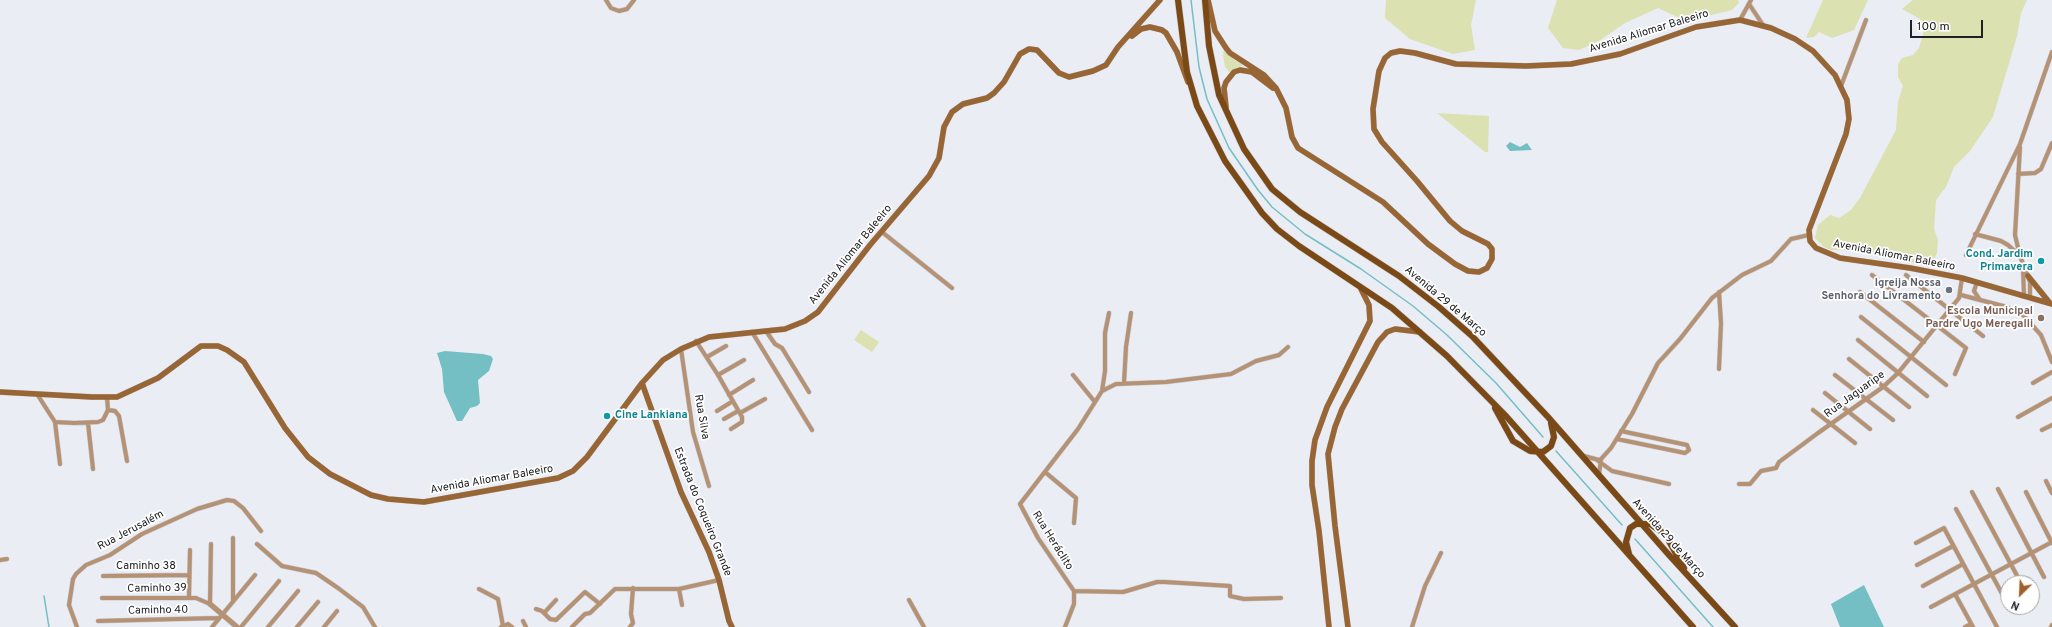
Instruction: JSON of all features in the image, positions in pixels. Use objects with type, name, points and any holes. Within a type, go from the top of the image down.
[{"type":"main road","name":"Avenida Aliomar Baleeiro","points":[[1113,56],[1118,48],[1160,0]]},
{"type":"main road","points":[[1178,0],[1185,58],[1192,93],[1204,121],[1225,161],[1262,213],[1293,242],[1392,308],[1422,333],[1491,400],[1693,627]]},
{"type":"main road","name":"Avenida 29 de Março","points":[[1205,0],[1215,81],[1226,114],[1251,160],[1265,179],[1281,197],[1316,223],[1399,276],[1438,307],[1487,351],[1548,417],[1691,580],[1735,627]]},
{"type":"main road","name":"Avenida Aliomar Baleeiro","points":[[1208,0],[1216,31],[1226,48],[1270,80],[1281,97],[1289,119],[1292,137],[1298,148],[1303,153],[1383,202],[1428,244],[1455,264],[1468,271],[1479,272],[1487,268],[1493,254],[1492,248],[1488,244],[1462,231],[1450,222],[1417,181],[1382,142],[1374,129],[1372,109],[1379,71],[1385,58],[1391,53],[1400,51],[1456,64],[1526,66],[1571,64],[1620,54],[1696,27],[1740,20],[1763,25],[1795,39],[1813,51],[1835,75],[1841,86],[1849,110],[1846,134],[1812,217],[1809,235],[1810,241],[1816,248],[1840,258],[1910,268],[1962,278],[2052,304]]},
{"type":"main road","name":"Avenida Aliomar Baleeiro","points":[[0,392],[107,397],[128,393],[149,383],[201,346],[218,346],[227,350],[244,362],[285,428],[308,457],[330,474],[372,495],[388,499],[420,502],[506,489],[565,476],[579,465],[595,448],[642,382],[664,360],[681,349],[696,342],[716,336],[766,332],[794,326],[805,321],[818,312],[870,245],[936,166],[939,158],[944,127],[952,112],[963,104],[987,98],[994,93],[1004,82],[1020,54],[1029,49],[1037,50],[1059,72],[1069,77],[1093,72],[1106,65],[1133,35],[1150,27],[1162,30],[1172,40],[1192,93]]},
{"type":"main road","name":"Avenida Aliomar Baleeiro","points":[[1226,114],[1224,94],[1226,82],[1234,72],[1240,70],[1246,70],[1259,76],[1281,97]]},
{"type":"main road","points":[[2028,276],[2039,292],[2052,304]]},
{"type":"main road","points":[[1329,627],[1319,531],[1312,485],[1312,461],[1315,440],[1327,407],[1370,321],[1369,302],[1357,284]]},
{"type":"main road","points":[[1348,627],[1335,526],[1328,454],[1335,427],[1342,409],[1378,342],[1387,332],[1401,329],[1422,333]]},
{"type":"main road","name":"Estrada do Coqueiro Grande","points":[[642,382],[681,492],[703,538],[719,580],[732,627]]},
{"type":"main road","points":[[1491,400],[1513,441],[1523,448],[1538,452],[1547,450],[1554,442],[1554,431],[1548,417]]},
{"type":"main road","points":[[1631,558],[1627,549],[1626,536],[1630,528],[1640,523],[1655,526],[1665,534],[1691,580]]},
{"type":"street","points":[[606,0],[611,8],[619,11],[627,9],[634,0]]},
{"type":"street","points":[[1740,20],[1750,2]]},
{"type":"street","points":[[1750,2],[1763,25]]},
{"type":"street","points":[[1841,86],[1866,20]]},
{"type":"street","points":[[1966,255],[2020,144],[2052,52]]},
{"type":"street","points":[[2018,174],[2038,172],[2052,143]]},
{"type":"street","points":[[2020,144],[2015,224],[2027,296]]},
{"type":"street","points":[[882,232],[952,288]]},
{"type":"street","points":[[1975,234],[2008,245],[2020,256]]},
{"type":"street","points":[[1599,475],[1599,461],[1617,438],[1658,363],[1680,339],[1712,298],[1742,274],[1771,261],[1791,239],[1809,235]]},
{"type":"street","points":[[2023,266],[2028,276],[2027,296]]},
{"type":"street","points":[[1872,275],[1966,348],[1955,374]]},
{"type":"street","points":[[1906,275],[1983,336]]},
{"type":"street","points":[[1961,295],[1962,278]]},
{"type":"street","points":[[1974,291],[1977,282]]},
{"type":"street","points":[[1961,295],[1974,291]]},
{"type":"street","points":[[1974,291],[1980,300]]},
{"type":"street","points":[[1719,292],[1721,323],[1719,369]]},
{"type":"street","points":[[1860,292],[1924,342]]},
{"type":"street","points":[[1961,295],[2007,307],[2023,315],[2036,327],[2047,348],[2052,362]]},
{"type":"street","name":"Rua Jaguaripe","points":[[1739,484],[1750,484],[1757,474],[1764,470],[1768,471],[1776,468],[1779,462],[1831,423],[1883,387],[1898,373],[1961,295]]},
{"type":"street","points":[[1102,391],[1105,371],[1105,333],[1109,313]]},
{"type":"street","points":[[1124,383],[1130,313]]},
{"type":"street","points":[[1861,317],[1946,385]]},
{"type":"street","points":[[752,332],[812,430]]},
{"type":"street","points":[[766,332],[774,344],[782,348],[809,392]]},
{"type":"street","points":[[1858,340],[1927,396]]},
{"type":"street","points":[[696,342],[707,357],[739,412],[742,422],[732,429]]},
{"type":"street","points":[[2047,348],[2052,345]]},
{"type":"street","points":[[707,357],[726,346]]},
{"type":"street","points":[[1102,391],[1111,385],[1124,383],[1166,382],[1231,374],[1256,361],[1279,355],[1288,347]]},
{"type":"street","name":"Rua Silva","points":[[681,349],[693,432],[709,486]]},
{"type":"street","points":[[1849,359],[1908,407]]},
{"type":"street","points":[[718,375],[744,360]]},
{"type":"street","points":[[2033,383],[2052,372]]},
{"type":"street","points":[[1073,375],[1095,402]]},
{"type":"street","points":[[1835,375],[1893,420]]},
{"type":"street","points":[[729,394],[753,380]]},
{"type":"street","name":"Rua Heráclito","points":[[1074,591],[1048,554],[1021,507],[1021,501],[1046,472],[1078,429],[1102,391]]},
{"type":"street","points":[[1825,393],[1870,429]]},
{"type":"street","points":[[37,394],[55,422],[60,464]]},
{"type":"street","points":[[55,422],[88,423],[103,420],[108,410],[107,397]]},
{"type":"street","points":[[724,419],[765,398]]},
{"type":"street","points":[[2018,417],[2052,398]]},
{"type":"street","points":[[717,411],[733,401]]},
{"type":"street","points":[[108,410],[115,411],[119,416],[127,461]]},
{"type":"street","points":[[1813,410],[1855,443]]},
{"type":"street","points":[[88,423],[93,469]]},
{"type":"street","points":[[2042,430],[2052,425]]},
{"type":"street","points":[[1617,438],[1685,454],[1689,450],[1687,446],[1621,431]]},
{"type":"street","points":[[1581,455],[1599,461],[1612,471],[1669,484]]},
{"type":"street","points":[[1046,472],[1076,498],[1074,523]]},
{"type":"street","points":[[2046,481],[2052,493]]},
{"type":"street","points":[[1998,489],[2044,577]]},
{"type":"street","points":[[1972,492],[2016,575]]},
{"type":"street","points":[[1931,607],[2052,542],[2026,492]]},
{"type":"street","name":"Rua Jerusalém","points":[[77,627],[69,605],[73,579],[76,574],[86,565],[110,555],[142,534],[197,509],[227,500],[234,501],[243,508],[262,531]]},
{"type":"street","points":[[1956,509],[2000,589]]},
{"type":"street","points":[[1916,543],[1944,528],[1997,627]]},
{"type":"street","points":[[233,538],[233,602]]},
{"type":"street","points":[[211,544],[210,604],[221,616],[237,627]]},
{"type":"street","points":[[257,544],[282,566],[316,573],[338,588],[363,607],[375,627]]},
{"type":"street","points":[[1917,565],[1953,546]]},
{"type":"street","points":[[189,597],[190,550]]},
{"type":"street","points":[[1412,627],[1425,586],[1441,553]]},
{"type":"street","points":[[0,560],[7,558]]},
{"type":"street","points":[[1923,586],[1962,564]]},
{"type":"street","points":[[212,627],[255,575]]},
{"type":"street","name":"Caminho 38","points":[[103,576],[189,576]]},
{"type":"street","points":[[572,627],[585,614],[590,614],[615,589],[679,589],[719,580]]},
{"type":"street","points":[[241,627],[278,581]]},
{"type":"street","points":[[1065,627],[1074,604],[1074,591],[1123,592],[1157,582],[1230,586],[1230,596],[1237,598],[1254,600],[1281,598]]},
{"type":"street","points":[[630,627],[633,621],[631,614],[634,588]]},
{"type":"street","points":[[479,589],[498,599],[501,627],[508,624],[512,627]]},
{"type":"street","points":[[679,589],[682,605]]},
{"type":"street","points":[[268,627],[298,591]]},
{"type":"street","points":[[536,609],[544,613],[550,619],[558,619],[585,592],[600,604]]},
{"type":"street","points":[[1955,594],[1972,625],[1965,627]]},
{"type":"street","name":"Caminho 39","points":[[102,598],[189,597],[196,598],[210,604]]},
{"type":"street","points":[[544,613],[556,600]]},
{"type":"street","points":[[909,600],[924,627]]},
{"type":"street","points":[[297,627],[318,602]]},
{"type":"street","points":[[324,627],[337,611]]},
{"type":"street","name":"Caminho 40","points":[[98,621],[221,616]]},
{"type":"street","points":[[523,621],[526,627]]},
{"type":"green space","points":[[1386,0],[1476,0],[1471,25],[1475,50],[1453,54],[1410,39],[1385,18]]},
{"type":"green space","points":[[1557,0],[1738,0],[1739,3],[1732,10],[1686,21],[1658,8],[1625,23],[1599,41],[1579,50],[1563,48],[1548,28]]},
{"type":"green space","points":[[1823,0],[1868,0],[1854,30],[1832,38],[1819,32],[1814,37],[1806,38]]},
{"type":"green space","points":[[1913,0],[2027,0],[2021,13],[2017,36],[1993,117],[1970,151],[1954,167],[1946,187],[1936,200],[1934,229],[1938,240],[1937,253],[1932,264],[1925,265],[1899,260],[1876,253],[1865,253],[1858,250],[1831,250],[1824,247],[1815,238],[1818,225],[1830,215],[1839,218],[1851,210],[1860,198],[1896,130],[1898,102],[1903,86],[1898,77],[1898,64],[1902,58],[1913,55],[1919,48],[1924,31],[1920,19],[1902,9]]},
{"type":"green space","points":[[1224,50],[1236,61],[1244,65],[1229,72],[1225,67],[1223,55]]},
{"type":"green space","points":[[1437,113],[1489,116],[1488,152],[1485,152]]},
{"type":"green space","points":[[861,330],[879,342],[872,352],[854,340]]},
{"type":"water","points":[[1510,142],[1520,147],[1527,143],[1532,150],[1510,151],[1506,146]]},
{"type":"water","points":[[445,351],[483,354],[491,356],[493,359],[489,371],[478,380],[480,403],[477,406],[470,408],[462,421],[457,421],[444,392],[442,369],[437,353]]},
{"type":"water","points":[[1864,585],[1884,627],[1840,627],[1831,604]]},
{"type":"waterway","points":[[1191,0],[1199,67],[1207,99],[1229,148],[1258,190],[1272,207],[1305,234],[1361,269],[1413,306],[1447,335],[1496,383],[1543,437]]},
{"type":"waterway","points":[[1556,451],[1622,525]]},
{"type":"waterway","points":[[1635,539],[1713,627]]},
{"type":"waterway","points":[[44,596],[49,627]]},
{"type":"place","name":"Cond. Jardim Primavera","points":[[2041,261]]},
{"type":"place","name":"Igreija Nossa Senhora do Livramento","points":[[1949,290]]},
{"type":"place","name":"Escola Municipal Pardre Ugo Meregalli","points":[[2041,318]]},
{"type":"place","name":"Cine Lankiana","points":[[607,416]]}]
